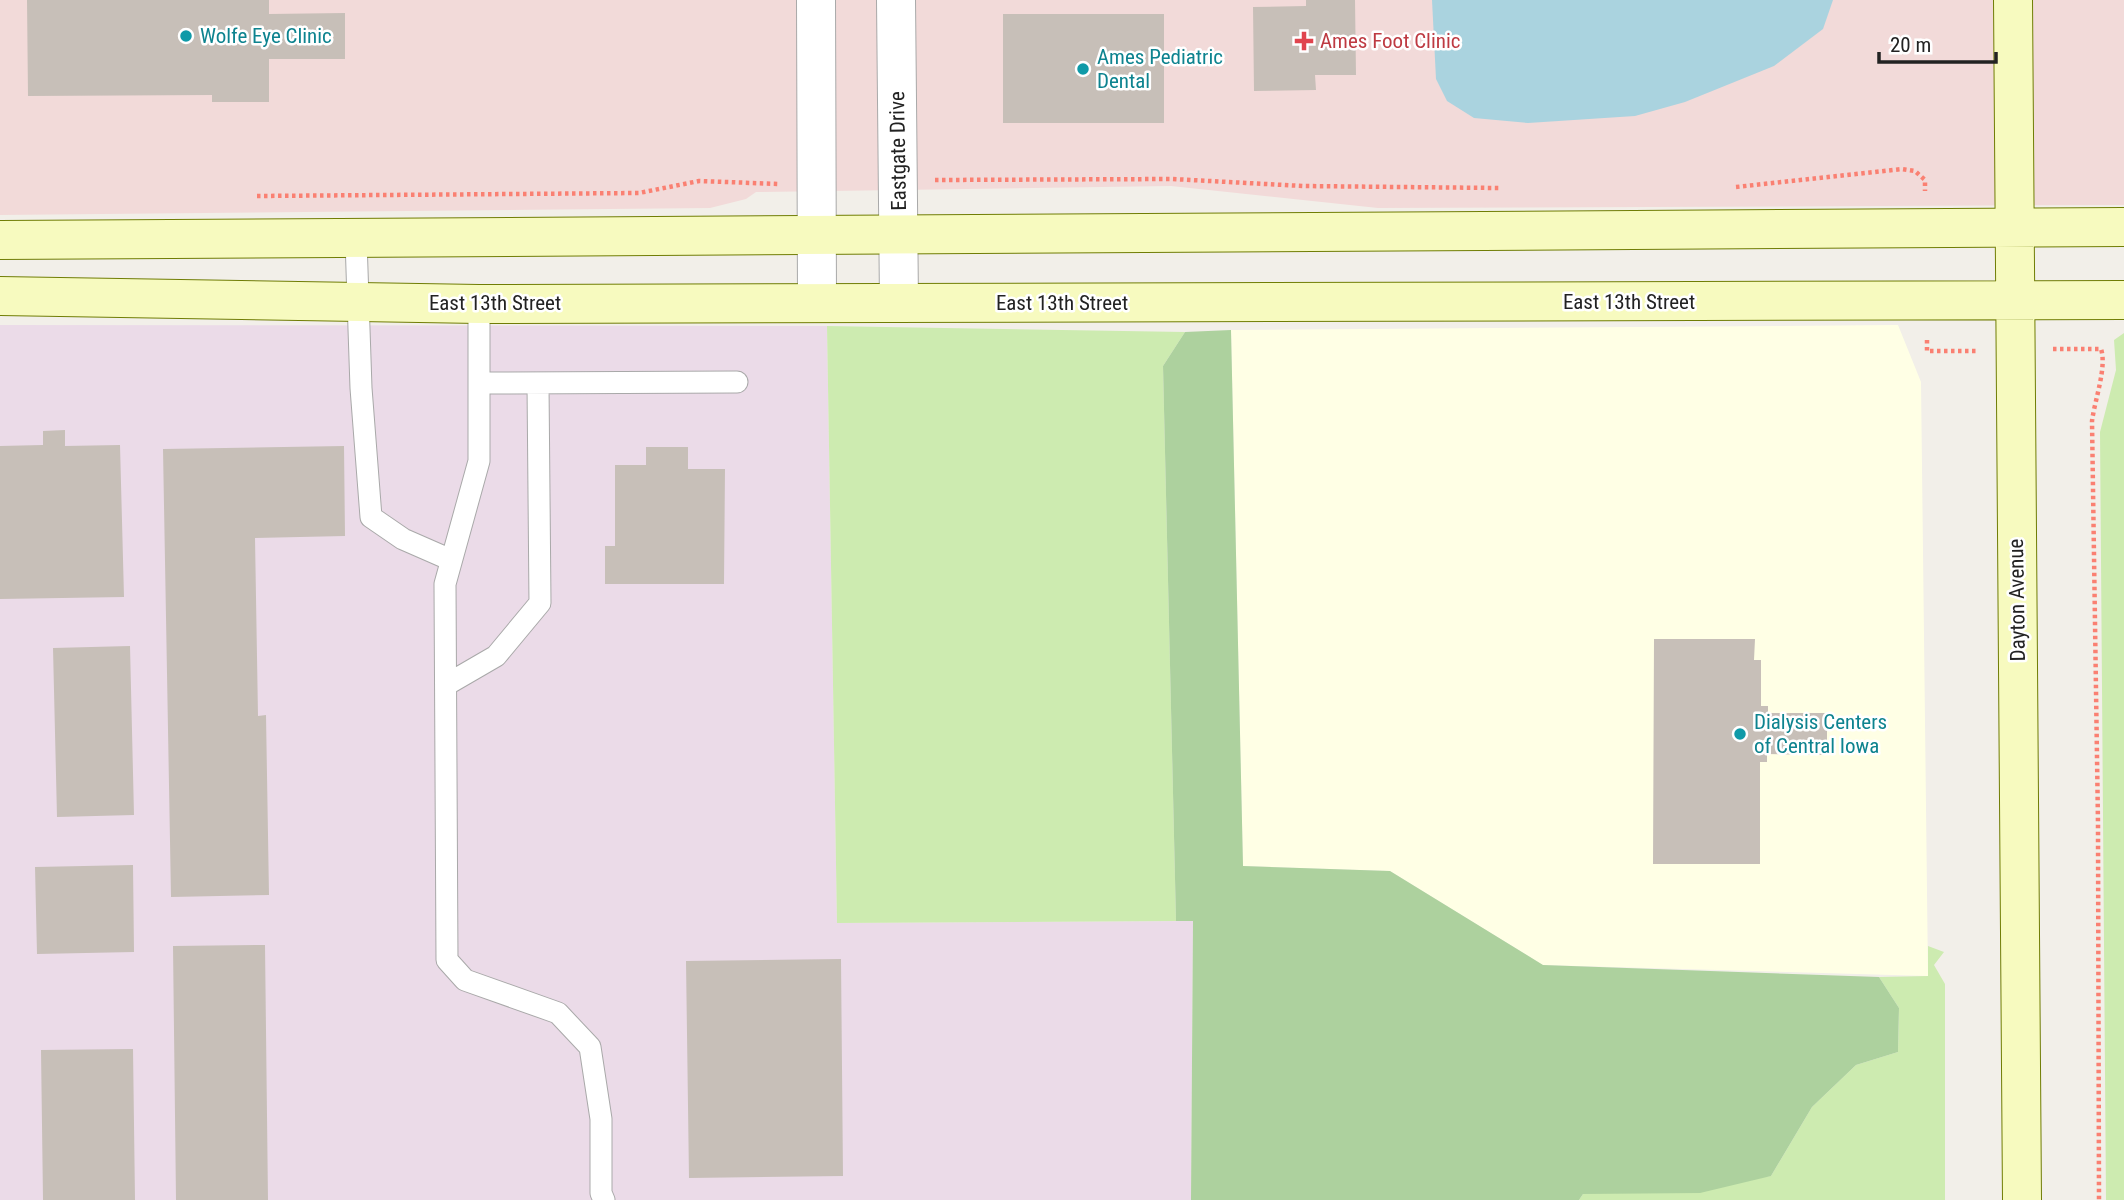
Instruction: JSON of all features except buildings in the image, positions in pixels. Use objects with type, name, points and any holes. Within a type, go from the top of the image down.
[{"type":"main road","name":"Dayton Avenue","points":[[2013,0],[2022,1200]]},
{"type":"main road","points":[[0,240],[356,240],[815,234],[2124,227]]},
{"type":"main road","name":"East 13th Street","points":[[0,296],[479,304],[2124,300]]},
{"type":"street","points":[[816,0],[817,302]]},
{"type":"street","name":"Eastgate Drive","points":[[896,0],[899,303]]},
{"type":"lane","points":[[356,240],[361,388],[371,517],[402,540],[452,560]]},
{"type":"lane","points":[[479,304],[479,461],[445,584],[447,960],[466,980],[558,1013],[590,1047],[600,1119],[600,1193],[604,1200]]},
{"type":"lane","points":[[479,383],[737,382]]},
{"type":"lane","points":[[446,685],[496,656],[540,603],[538,384]]},
{"type":"path","points":[[1733,188],[1902,169],[1915,172],[1925,180]]},
{"type":"path","points":[[964,180],[1172,178],[1303,186],[1511,188]]},
{"type":"path","points":[[244,196],[639,193],[699,181],[765,184]]},
{"type":"path","points":[[1927,344],[1927,351],[1932,351]]},
{"type":"path","points":[[2099,1200],[2098,824],[2092,421],[2105,360],[2101,349]]},
{"type":"shaded area","points":[[0,0],[2124,0],[2124,205],[1378,208],[1171,186],[756,192],[746,199],[710,208],[0,215]]},
{"type":"shaded area","points":[[0,325],[827,326],[837,923],[1193,921],[1191,1200],[0,1200]]},
{"type":"shaded area","points":[[1898,325],[1921,382],[1928,976],[1543,965],[1390,871],[1243,866],[1231,330]]},
{"type":"green space","points":[[827,326],[1185,332],[1163,366],[1176,921],[837,923]]},
{"type":"green space","points":[[1231,330],[1243,866],[1390,871],[1543,965],[1879,977],[1899,1008],[1898,1052],[1856,1065],[1812,1107],[1771,1176],[1700,1193],[1583,1194],[1579,1200],[1191,1200],[1193,921],[1176,921],[1163,366],[1185,332]]},
{"type":"green space","points":[[2124,333],[2124,1200],[2106,1200],[2100,432],[2116,370],[2114,340]]},
{"type":"green space","points":[[1928,946],[1944,952],[1934,965],[1945,984],[1945,1200],[1579,1200],[1583,1194],[1771,1176],[1812,1107],[1856,1065],[1898,1052],[1899,1008],[1879,977],[1928,976]]},
{"type":"water","points":[[1432,0],[1833,0],[1823,29],[1774,66],[1685,102],[1635,116],[1528,123],[1474,118],[1447,101],[1436,79]]},
{"type":"place","name":"Wolfe Eye Clinic","points":[[186,36]]},
{"type":"place","name":"Ames Foot Clinic","points":[[1304,41]]},
{"type":"place","name":"Ames Pediatric Dental","points":[[1083,69]]},
{"type":"place","name":"Dialysis Centers of Central Iowa","points":[[1740,734]]}]
